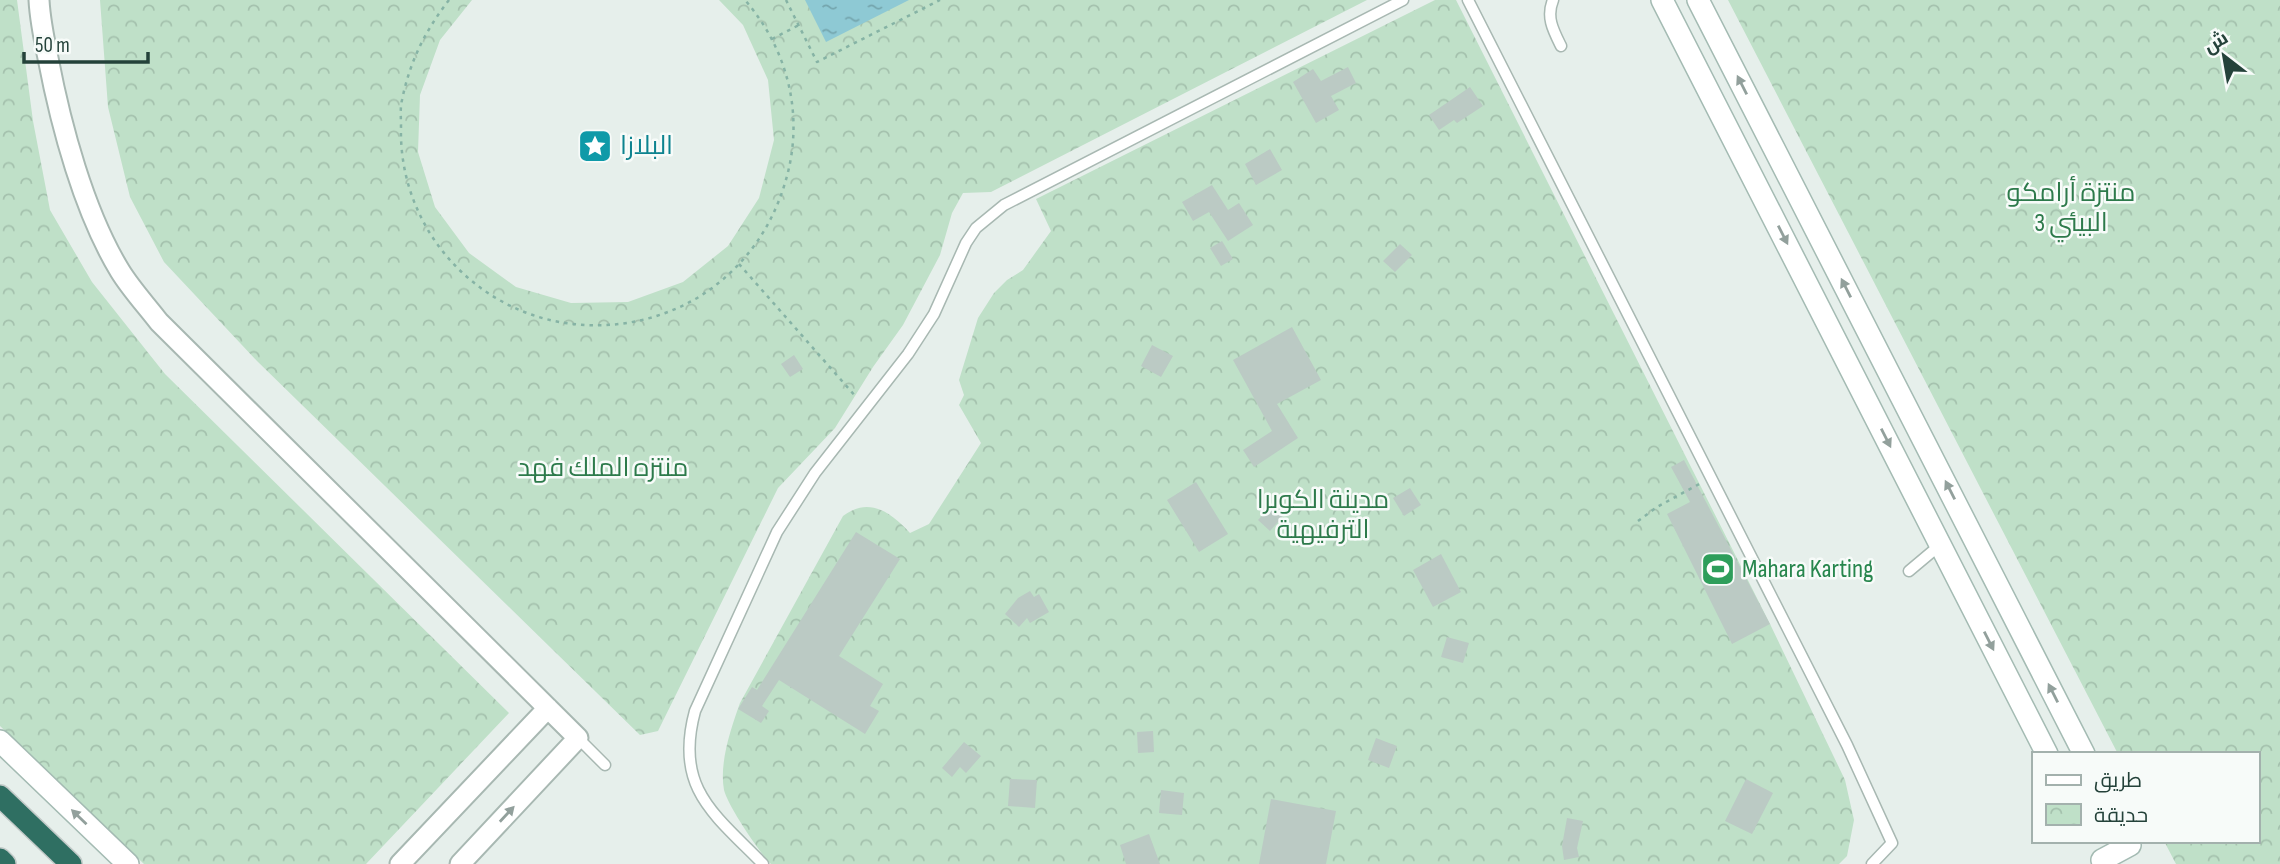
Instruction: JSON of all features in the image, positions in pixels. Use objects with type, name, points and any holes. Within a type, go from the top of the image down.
[{"type":"highway","points":[[0,796],[71,864]]},
{"type":"highway","points":[[0,859],[5,864]]},
{"type":"street","points":[[39,0],[39,15],[53,86],[72,154],[92,214],[120,271],[159,322],[578,738],[460,864]]},
{"type":"street","points":[[1662,0],[2046,752]]},
{"type":"street","points":[[1698,0],[2083,752]]},
{"type":"street","points":[[1759,189],[1788,174]]},
{"type":"street","points":[[1940,545],[1970,530]]},
{"type":"street","points":[[400,864],[548,708]]},
{"type":"street","points":[[0,741],[128,864]]},
{"type":"street","points":[[2099,855],[2130,843],[2140,864]]},
{"type":"lane","points":[[763,864],[708,809],[695,783],[689,761],[688,736],[695,710],[777,532],[815,473],[908,354],[934,314],[975,229],[988,216],[1016,198],[1403,0]]},
{"type":"lane","points":[[1468,0],[1847,745],[1892,843],[1872,864]]},
{"type":"lane","points":[[1553,0],[1550,22],[1561,46]]},
{"type":"lane","points":[[1909,571],[1940,545]]},
{"type":"lane","points":[[578,738],[605,765]]},
{"type":"path","points":[[449,0],[430,25],[414,56],[401,102],[400,149],[410,195],[431,237],[461,274],[499,302],[543,320],[589,327],[636,323],[681,307],[721,282],[754,248],[778,207],[792,162],[794,115],[788,80],[772,38],[746,0]]},
{"type":"path","points":[[786,0],[817,62],[940,0]]},
{"type":"path","points":[[772,38],[799,25]]},
{"type":"path","points":[[739,264],[867,409]]},
{"type":"path","points":[[1638,521],[1657,507],[1711,478]]},
{"type":"green space","points":[[0,0],[17,0],[33,121],[50,210],[92,282],[165,374],[509,713],[366,864],[144,864],[0,726]]},
{"type":"green space","name":"منتزه الملك فهد","points":[[100,0],[472,0],[440,40],[420,95],[418,152],[435,207],[469,253],[516,287],[571,303],[628,302],[683,282],[728,246],[759,198],[774,140],[768,80],[743,25],[719,0],[1367,0],[991,192],[963,193],[952,213],[940,255],[903,325],[835,428],[778,488],[658,731],[640,735],[257,361],[164,262],[130,197],[108,107]]},
{"type":"green space","name":"مدينة الكوبرا الترفيهية","points":[[1435,0],[1456,0],[1770,624],[1845,780],[1854,820],[1847,856],[1839,864],[771,864],[744,828],[724,790],[724,757],[740,703],[843,516],[862,507],[871,507],[896,519],[910,533],[929,524],[981,443],[959,405],[964,395],[959,380],[978,318],[994,293],[1007,280],[1023,270],[1051,231],[1036,199]]},
{"type":"green space","name":"منتزة أرامكو البيئي 3","points":[[1728,0],[2280,0],[2280,864],[2176,864],[2165,843],[2259,843],[2259,752],[2117,752]]},
{"type":"water","points":[[805,0],[909,0],[826,42]]},
{"type":"building","points":[[1348,67],[1356,83],[1331,96],[1339,110],[1316,123],[1293,82],[1313,69],[1321,81]]},
{"type":"building","points":[[1470,87],[1483,106],[1457,123],[1454,120],[1439,130],[1429,115]]},
{"type":"building","points":[[1270,149],[1282,170],[1256,185],[1245,164]]},
{"type":"building","points":[[1212,185],[1228,210],[1239,203],[1253,225],[1228,241],[1209,212],[1193,221],[1182,202]]},
{"type":"building","points":[[1222,241],[1233,259],[1221,266],[1210,248]]},
{"type":"building","points":[[1400,244],[1412,255],[1395,272],[1383,261]]},
{"type":"building","points":[[1292,327],[1321,380],[1277,404],[1298,438],[1254,467],[1243,450],[1272,431],[1233,360]]},
{"type":"building","points":[[1152,345],[1173,356],[1161,377],[1141,366]]},
{"type":"building","points":[[794,355],[803,369],[790,377],[781,364]]},
{"type":"building","name":"Mahara Karting","points":[[1684,460],[1770,624],[1732,644],[1667,514],[1690,502],[1671,467]]},
{"type":"building","points":[[1196,482],[1228,534],[1199,552],[1167,500]]},
{"type":"building","points":[[1410,488],[1421,505],[1404,516],[1393,498]]},
{"type":"building","points":[[1273,504],[1285,514],[1270,531],[1258,520]]},
{"type":"building","points":[[856,532],[900,559],[839,656],[883,684],[870,706],[879,711],[865,734],[779,680],[762,706],[769,711],[761,723],[738,709],[752,687],[757,690]]},
{"type":"building","points":[[1441,554],[1461,592],[1433,607],[1413,570]]},
{"type":"building","points":[[1030,591],[1034,597],[1039,594],[1049,612],[1030,623],[1027,618],[1019,627],[1005,614],[1018,598]]},
{"type":"building","points":[[1447,637],[1469,643],[1463,663],[1441,657]]},
{"type":"building","points":[[1153,731],[1154,752],[1138,753],[1137,732]]},
{"type":"building","points":[[1376,738],[1397,746],[1389,768],[1368,760]]},
{"type":"building","points":[[964,742],[981,756],[966,773],[960,767],[952,777],[942,768]]},
{"type":"building","points":[[1010,779],[1037,780],[1035,808],[1008,806]]},
{"type":"building","points":[[1746,779],[1773,793],[1752,834],[1725,821]]},
{"type":"building","points":[[1161,790],[1184,793],[1182,815],[1159,813]]},
{"type":"building","points":[[1271,799],[1336,811],[1326,864],[1259,864]]},
{"type":"building","points":[[1567,818],[1583,821],[1577,848],[1579,857],[1564,860],[1562,846]]},
{"type":"building","points":[[1149,834],[1160,864],[1126,864],[1120,845]]},
{"type":"place","name":"البلازا","points":[[595,146]]},
{"type":"place","name":"Mahara Karting","points":[[1718,569]]}]
